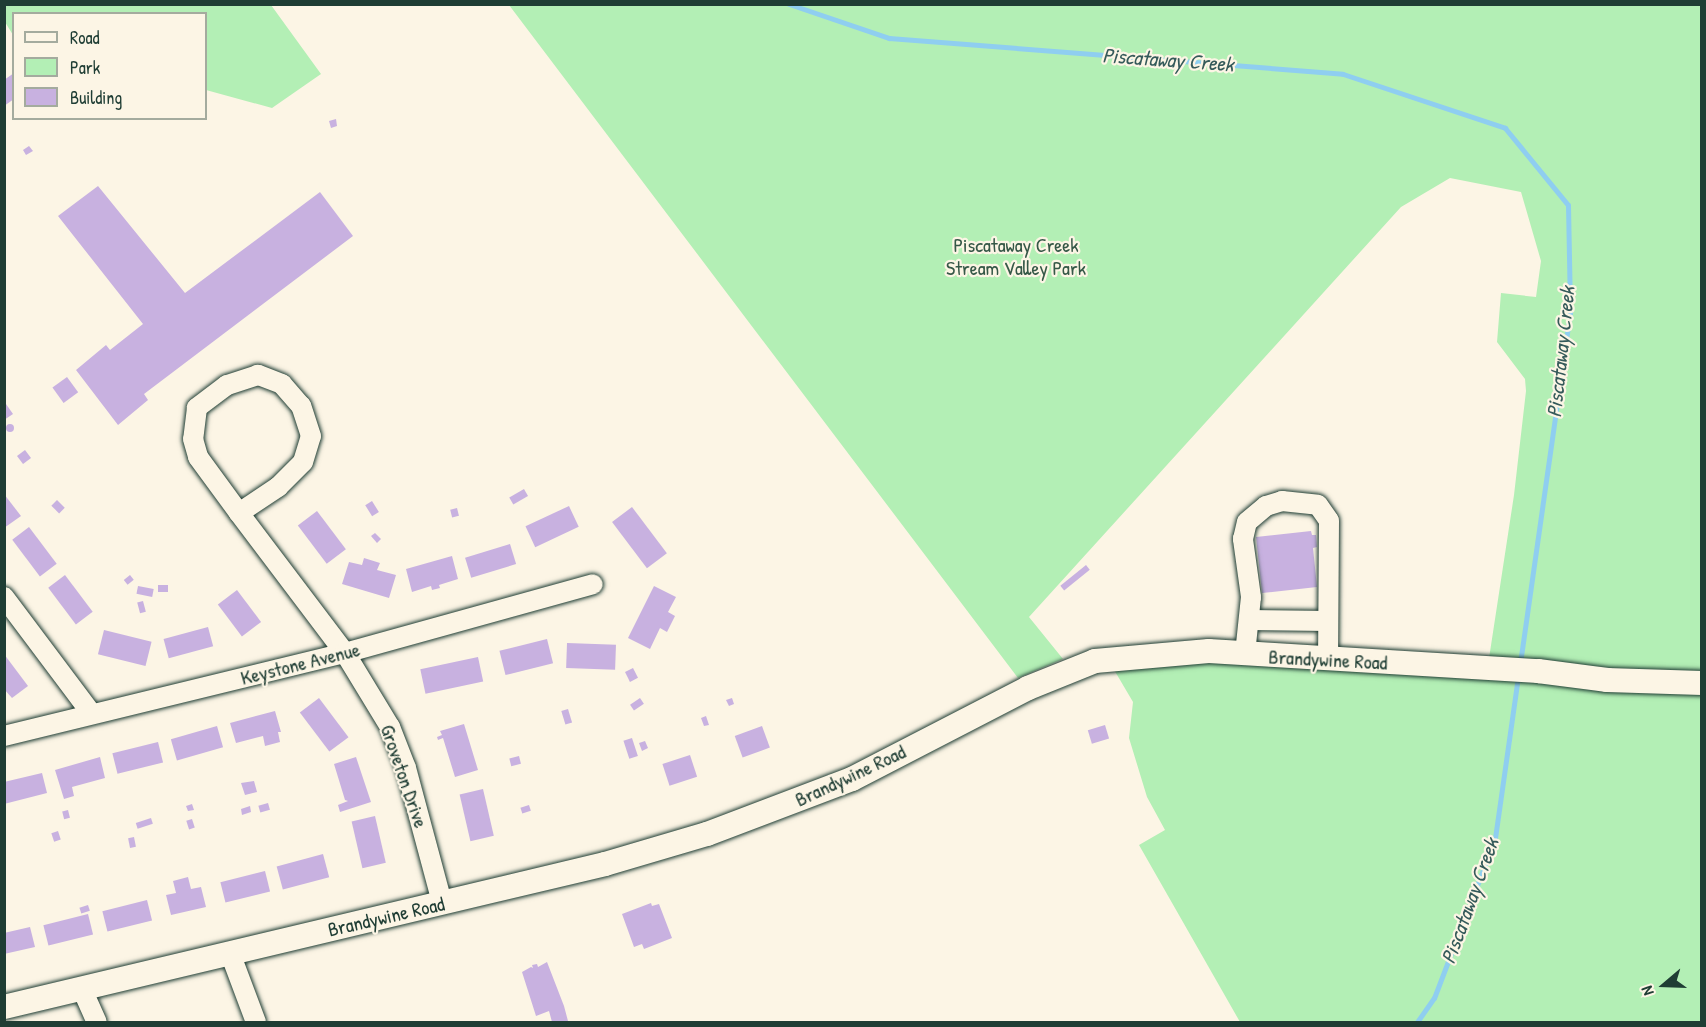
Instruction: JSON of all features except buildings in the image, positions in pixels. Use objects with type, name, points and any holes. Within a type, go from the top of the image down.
[{"type":"main road","name":"Brandywine Road","points":[[4,1007],[605,864],[707,834],[816,795],[1028,688],[1095,661],[1209,651],[1538,671],[1607,680],[1701,682]]},
{"type":"street","name":"Groveton Drive","points":[[239,513],[278,487],[303,462],[310,436],[301,406],[282,384],[258,375],[227,384],[197,408],[193,439],[198,457],[239,513],[345,653],[390,727],[406,768],[442,902]]},
{"type":"street","points":[[1245,654],[1251,597],[1243,539],[1246,522],[1266,506],[1282,501],[1318,505],[1329,521],[1328,659]]},
{"type":"street","name":"Keystone Avenue","points":[[4,736],[345,653],[593,584]]},
{"type":"street","points":[[4,597],[92,714]]},
{"type":"street","points":[[1249,620],[1328,621]]},
{"type":"street","points":[[230,953],[256,1023]]},
{"type":"street","points":[[82,989],[97,1023]]},
{"type":"green space","points":[[4,5],[271,5],[321,74],[272,108],[207,90],[207,12],[12,12],[12,33],[5,22]]},
{"type":"green space","name":"Piscataway Creek Stream Valley Park","points":[[509,5],[1701,5],[1701,1022],[1240,1022],[1139,845],[1165,830],[1147,797],[1129,738],[1133,702],[1113,668],[1173,659],[1486,678],[1514,495],[1526,391],[1525,379],[1497,342],[1501,293],[1536,297],[1541,261],[1521,192],[1450,178],[1401,207],[1029,617],[1063,659],[1018,678]]},
{"type":"waterway","name":"Piscataway Creek","points":[[789,4],[889,38],[1343,74],[1505,128],[1568,205],[1570,312],[1520,664]]},
{"type":"waterway","name":"Piscataway Creek","points":[[1417,1022],[1434,998],[1495,838],[1518,676]]}]
